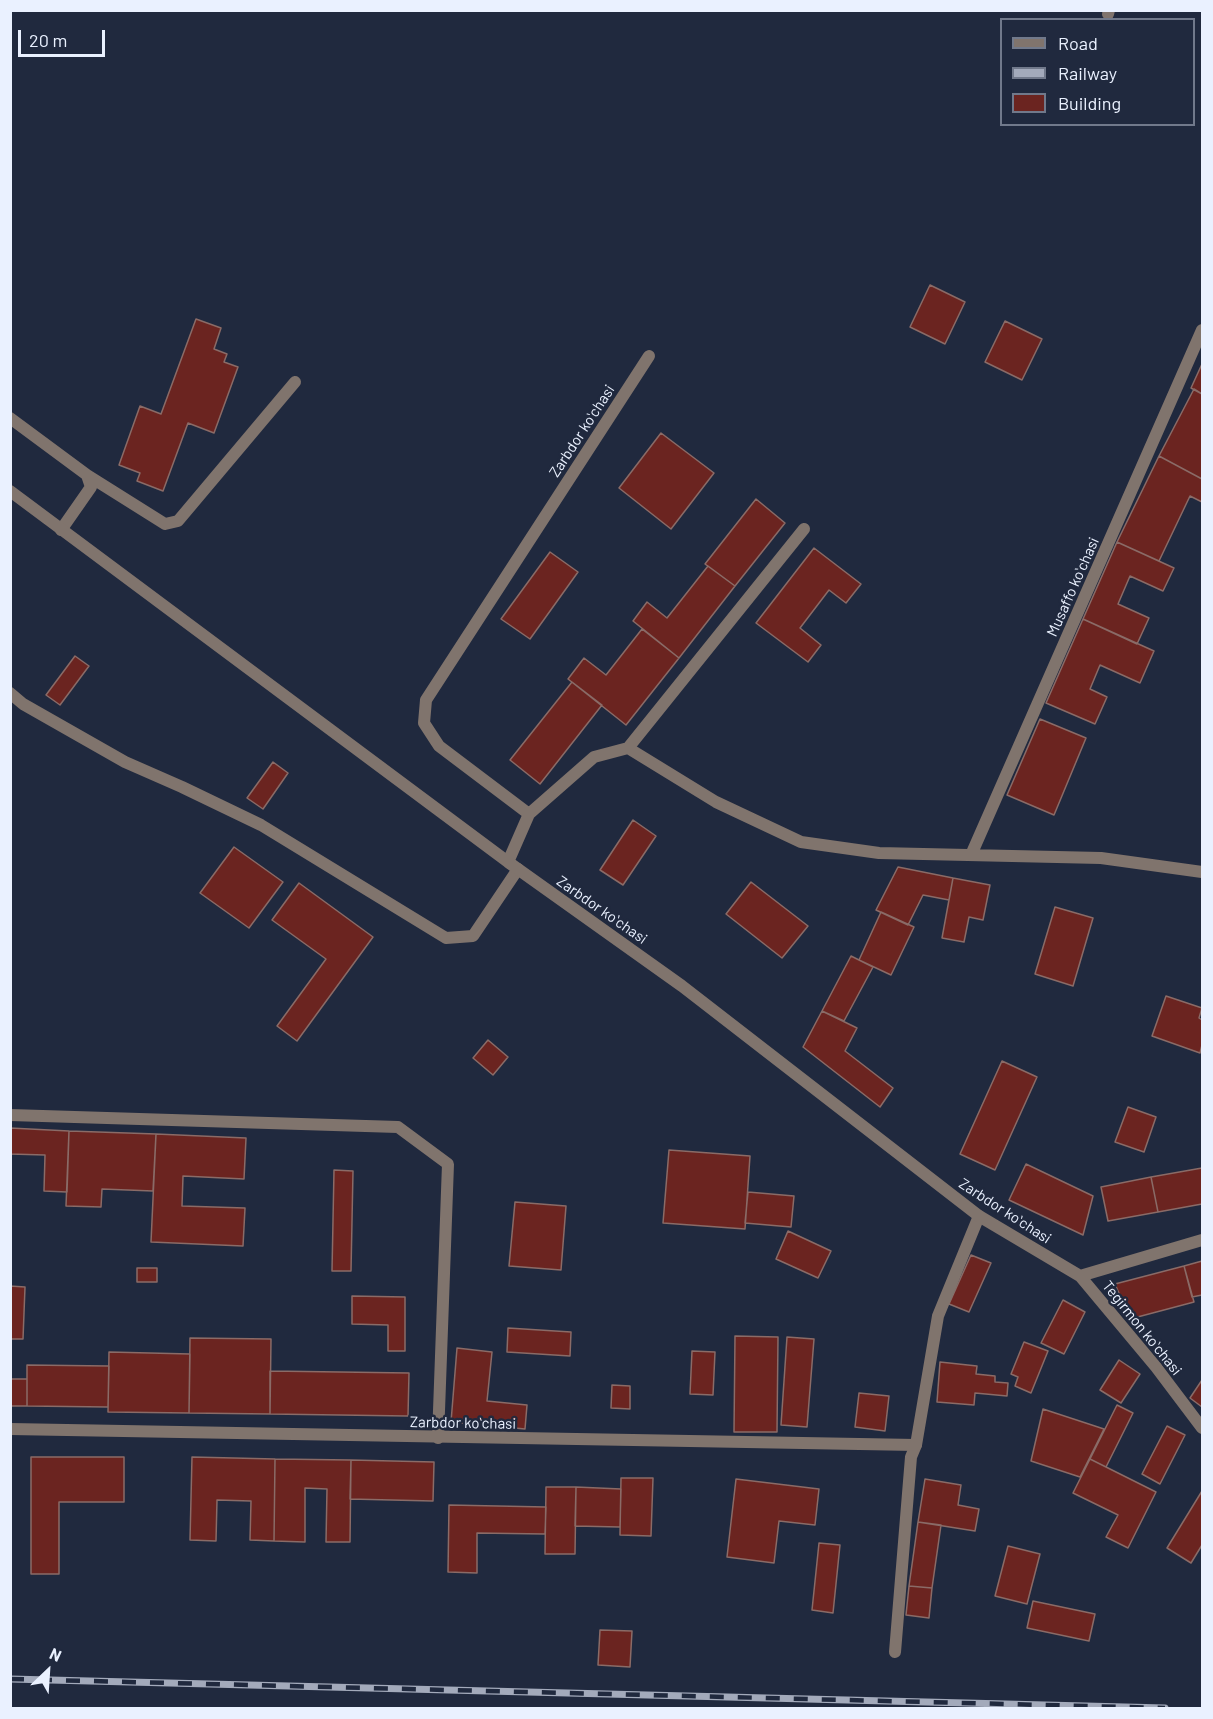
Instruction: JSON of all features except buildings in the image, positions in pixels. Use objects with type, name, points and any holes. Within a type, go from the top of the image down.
[{"type":"street","name":"Musaffo koʻchasi","points":[[971,855],[1203,330]]},
{"type":"street","name":"Zarbdor koʻchasi","points":[[529,814],[439,747],[424,723],[426,700],[649,356]]},
{"type":"street","points":[[10,418],[87,475],[165,524],[178,521],[295,382]]},
{"type":"street","points":[[62,530],[91,487],[87,475]]},
{"type":"street","name":"Zarbdor koʻchasi","points":[[10,491],[513,865],[673,979],[979,1216],[1080,1276]]},
{"type":"street","points":[[10,693],[23,704],[125,762],[261,825],[446,938],[473,936],[513,865],[529,814],[594,757],[628,748],[804,529]]},
{"type":"street","points":[[628,748],[716,802],[801,842],[879,853],[1101,858],[1203,872]]},
{"type":"street","points":[[10,1115],[398,1127],[448,1164],[438,1438]]},
{"type":"street","points":[[896,1652],[911,1457],[916,1445],[938,1316],[979,1216]]},
{"type":"street","points":[[1080,1276],[1203,1240]]},
{"type":"street","name":"Tegirmon koʻchasi","points":[[1080,1276],[1156,1367],[1203,1428]]},
{"type":"street","name":"Zarbdor koʻchasi","points":[[10,1429],[916,1445]]},
{"type":"railway","points":[[10,1679],[1165,1708]]}]
